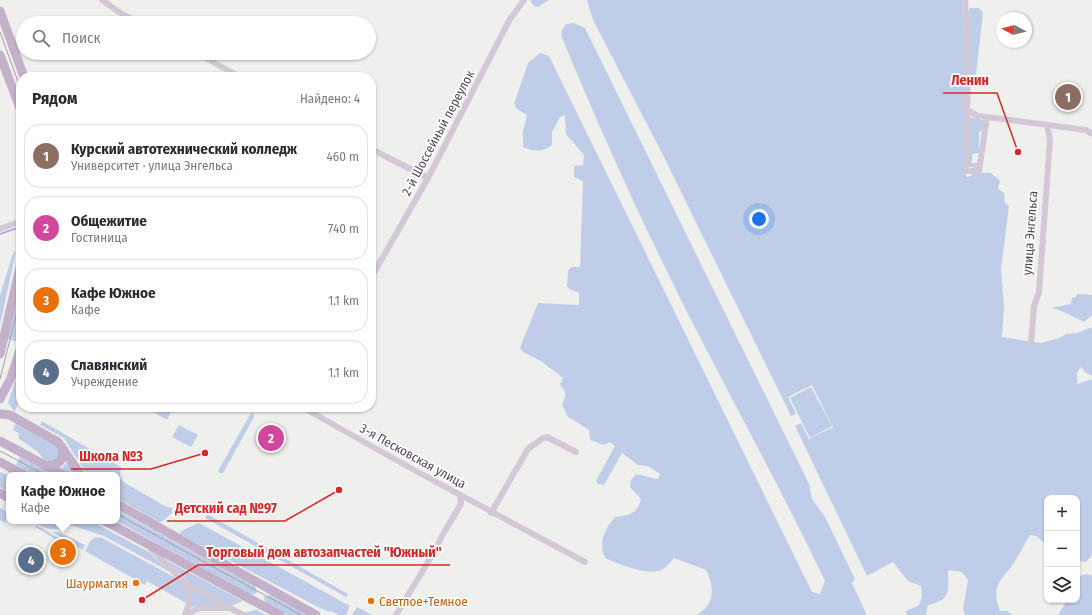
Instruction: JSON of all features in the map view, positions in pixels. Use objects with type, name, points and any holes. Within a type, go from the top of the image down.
[{"type":"main road","points":[[0,11],[16,55]]},
{"type":"main road","points":[[0,55],[16,98]]},
{"type":"main road","points":[[18,60],[22,72]]},
{"type":"main road","points":[[0,354],[16,287]]},
{"type":"main road","points":[[0,399],[16,365]]},
{"type":"main road","points":[[5,390],[4,399],[6,408],[12,417]]},
{"type":"main road","points":[[0,414],[12,417],[58,442],[79,472]]},
{"type":"main road","points":[[0,441],[57,472]]},
{"type":"main road","points":[[44,465],[53,466],[60,462],[64,454],[62,446]]},
{"type":"main road","points":[[0,462],[18,472]]},
{"type":"main road","points":[[120,506],[316,615]]},
{"type":"main road","points":[[110,524],[280,615]]},
{"type":"main road","points":[[257,603],[266,588]]},
{"type":"street","points":[[102,0],[126,16]]},
{"type":"street","name":"2-й Шоссейный переулок","points":[[376,269],[428,178],[510,19],[524,0]]},
{"type":"street","points":[[965,0],[968,110],[966,170],[979,171],[987,117]]},
{"type":"street","points":[[210,60],[231,72]]},
{"type":"street","points":[[968,110],[978,116],[1086,130],[1092,134]]},
{"type":"street","name":"улица Энгельса","points":[[1031,342],[1034,306],[1039,292],[1044,233],[1050,140],[1047,125]]},
{"type":"street","points":[[376,152],[428,178]]},
{"type":"street","points":[[0,229],[16,224]]},
{"type":"street","name":"3-я Песковская улица","points":[[311,412],[492,513],[585,562]]},
{"type":"street","points":[[492,513],[528,449],[542,438],[547,437],[576,452]]},
{"type":"street","points":[[396,615],[461,504],[460,495]]},
{"type":"street","points":[[146,544],[186,584],[243,615]]},
{"type":"street","points":[[186,584],[190,600],[186,615]]},
{"type":"street","points":[[186,615],[200,608],[232,609]]},
{"type":"shaded area","points":[[530,0],[549,0],[538,7],[534,6]]},
{"type":"shaded area","points":[[587,0],[962,0],[966,69],[965,174],[967,177],[971,176],[974,172],[991,173],[1000,181],[998,189],[1004,193],[1005,203],[1009,206],[1001,269],[1004,307],[1002,337],[1041,343],[1059,338],[1066,334],[1077,333],[1092,327],[1092,376],[1085,372],[1081,367],[1077,373],[1077,384],[1092,379],[1092,555],[1086,562],[1080,561],[1080,495],[1044,495],[1044,543],[1036,536],[1030,535],[1015,561],[1000,581],[996,590],[997,602],[1000,611],[1007,611],[1012,615],[965,615],[963,609],[968,580],[962,572],[948,570],[947,594],[936,603],[928,605],[926,615],[907,615],[906,611],[919,605],[922,597],[921,586],[908,581],[893,562],[867,576],[795,426],[801,423],[809,439],[833,427],[812,385],[788,397],[796,414],[791,416],[664,157],[593,20]]},
{"type":"shaded area","points":[[970,8],[979,8],[983,13],[976,74],[973,76],[970,74],[968,13]]},
{"type":"shaded area","points":[[574,23],[585,28],[809,484],[812,499],[825,517],[855,579],[852,583],[866,613],[865,615],[697,615],[707,606],[712,595],[711,583],[706,570],[674,558],[663,569],[650,572],[634,569],[605,558],[602,541],[608,526],[615,517],[629,515],[638,508],[640,504],[641,499],[630,487],[631,480],[636,474],[658,479],[660,474],[648,466],[638,465],[622,453],[604,485],[598,484],[596,481],[615,446],[610,442],[604,445],[590,440],[589,430],[567,416],[562,404],[565,398],[565,391],[560,384],[563,378],[541,361],[523,352],[520,348],[538,303],[579,305],[579,293],[569,289],[567,286],[568,271],[571,267],[580,267],[583,181],[574,177],[574,166],[583,165],[584,155],[566,134],[565,115],[560,117],[552,132],[552,145],[545,149],[538,150],[530,150],[523,147],[523,131],[527,115],[517,109],[514,104],[528,63],[540,53],[549,56],[812,592],[820,594],[825,581],[686,310],[621,174],[561,35],[566,24]]},
{"type":"shaded area","points":[[969,117],[984,120],[983,129],[979,132],[979,153],[972,154],[972,163],[978,163],[977,168],[968,167]]},
{"type":"shaded area","points":[[16,251],[0,325],[0,296],[13,253]]},
{"type":"shaded area","points":[[1077,294],[1092,295],[1092,315],[1084,322],[1051,308],[1071,304],[1072,298],[1076,297]]},
{"type":"shaded area","points":[[16,298],[16,341],[6,339]]},
{"type":"shaded area","points":[[15,381],[15,412],[8,403]]},
{"type":"shaded area","points":[[811,387],[832,426],[810,438],[790,398]]},
{"type":"shaded area","points":[[153,412],[171,412],[167,420]]},
{"type":"shaded area","points":[[251,413],[254,413],[254,417],[223,473],[220,473],[218,471]]},
{"type":"shaded area","points":[[42,421],[121,467],[120,475],[120,472],[85,472],[64,438],[40,425]]},
{"type":"shaded area","points":[[16,423],[55,445],[60,450],[59,457],[51,463],[44,460],[38,452],[18,438],[19,433],[13,430]]},
{"type":"shaded area","points":[[179,425],[198,435],[191,447],[172,437]]},
{"type":"shaded area","points":[[20,457],[48,472],[29,472],[16,465]]},
{"type":"shaded area","points":[[68,461],[75,472],[66,472],[61,469]]},
{"type":"shaded area","points":[[0,472],[6,474],[6,490],[0,487]]},
{"type":"shaded area","points":[[120,475],[123,482],[165,506],[172,508],[172,513],[163,521],[159,522],[120,500]]},
{"type":"shaded area","points":[[0,508],[6,511],[6,520],[5,523],[0,520]]},
{"type":"shaded area","points":[[120,512],[255,586],[257,592],[250,595],[120,523]]},
{"type":"shaded area","points":[[207,514],[348,594],[346,597],[205,518]]},
{"type":"shaded area","points":[[199,523],[350,606],[346,615],[339,615],[331,611],[329,612],[316,606],[180,534],[181,531]]},
{"type":"shaded area","points":[[38,524],[97,524],[149,552],[170,572],[104,536],[70,525],[59,529],[50,529]]},
{"type":"shaded area","points":[[36,525],[78,549],[77,552],[35,527]]},
{"type":"shaded area","points":[[52,532],[59,532],[85,545],[83,550]]},
{"type":"shaded area","points":[[96,537],[102,538],[178,579],[185,587],[188,604],[147,581],[145,585],[85,551],[91,540]]},
{"type":"shaded area","points":[[164,559],[243,601],[231,606],[191,584]]},
{"type":"shaded area","points":[[1086,574],[1092,576],[1092,615],[1058,615],[1065,603],[1080,603],[1080,576]]},
{"type":"shaded area","points":[[190,588],[222,606],[195,606],[191,608],[192,601]]},
{"type":"shaded area","points":[[270,595],[310,615],[287,615],[265,603],[264,597]]},
{"type":"shaded area","points":[[357,607],[372,615],[352,615]]},
{"type":"shaded area","points":[[256,610],[266,615],[247,615],[243,613]]},
{"type":"waterway","points":[[0,234],[16,228]]},
{"type":"tram line","points":[[0,32],[16,76]]},
{"type":"tram line","points":[[0,379],[16,316]]},
{"type":"tram line","points":[[0,451],[39,472]]},
{"type":"tram line","points":[[120,516],[301,615]]},
{"type":"place","name":"Курский автотехнический колледж","points":[[1068,97]]},
{"type":"place","name":"Ленин","points":[[1018,152]]},
{"type":"place","name":"Общежитие","points":[[271,438]]},
{"type":"place","name":"Школа №3","points":[[205,453]]},
{"type":"place","name":"Детский сад №97","points":[[339,490]]},
{"type":"place","name":"Кафе Южное","points":[[63,552]]},
{"type":"place","name":"Славянский","points":[[31,560]]},
{"type":"place","name":"Шаурмагия","points":[[136,583]]},
{"type":"place","name":"Торговый дом автозапчастей \"Южный\"","points":[[142,600]]},
{"type":"place","name":"Светлое+Темное","points":[[371,601]]}]
